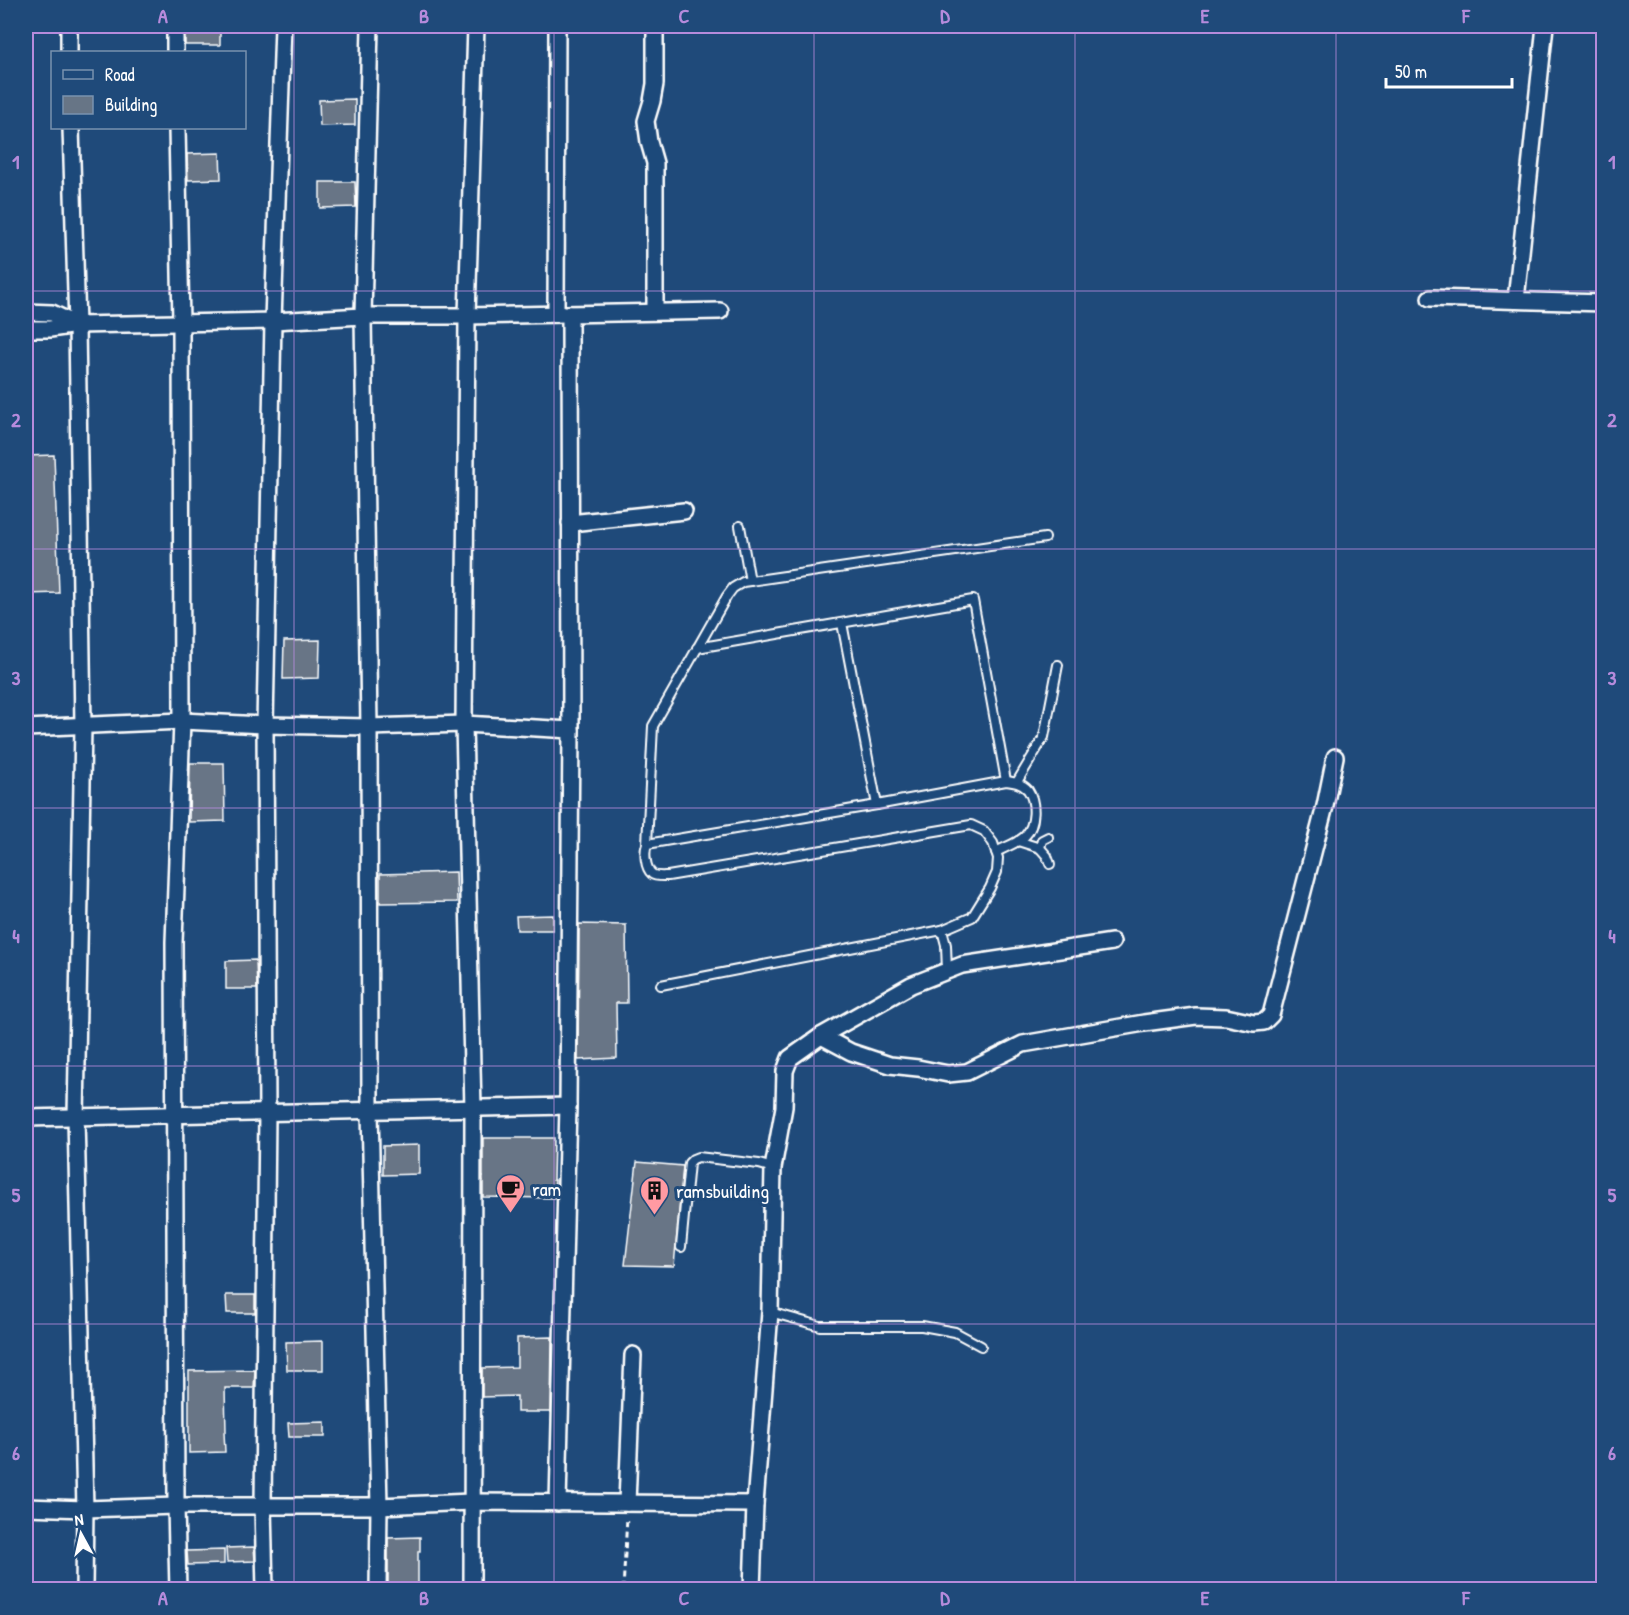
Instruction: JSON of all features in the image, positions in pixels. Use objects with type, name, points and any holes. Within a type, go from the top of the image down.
[{"type":"street","points":[[69,26],[69,51]]},
{"type":"street","points":[[175,26],[175,51]]},
{"type":"street","points":[[265,1590],[263,1506],[267,1113],[265,725],[273,321],[284,26]]},
{"type":"street","points":[[370,26],[363,316],[369,727],[370,1111],[379,1506],[378,1590]]},
{"type":"street","points":[[472,1590],[473,1108],[464,724],[467,316],[476,26]]},
{"type":"street","points":[[557,26],[570,523],[571,730],[568,1106],[558,1503]]},
{"type":"street","points":[[655,26],[654,84],[646,121],[655,163],[655,312]]},
{"type":"street","points":[[1516,300],[1545,26]]},
{"type":"street","points":[[71,129],[77,325],[83,726],[76,1117],[85,1509],[84,1590]]},
{"type":"street","points":[[177,129],[181,322],[182,721],[174,942],[178,1590]]},
{"type":"street","points":[[1430,298],[1604,303]]},
{"type":"street","points":[[26,329],[50,329],[77,325],[273,321],[363,316],[720,311]]},
{"type":"street","points":[[26,312],[52,313],[77,325]]},
{"type":"street","points":[[570,523],[684,511]]},
{"type":"street","points":[[26,728],[182,721],[369,727],[464,724],[571,730]]},
{"type":"street","points":[[821,1036],[851,1052],[890,1065],[948,1074],[967,1072],[1023,1044],[1144,1023],[1196,1016],[1226,1017],[1254,1023],[1264,1022],[1271,1015],[1325,806],[1335,757]]},
{"type":"street","points":[[752,1590],[755,1504],[770,1312],[773,1168],[784,1107],[785,1071],[790,1058],[821,1036],[911,985],[962,965],[1112,942]]},
{"type":"street","points":[[26,1118],[568,1106]]},
{"type":"street","points":[[627,1503],[633,1355]]},
{"type":"street","points":[[26,1507],[85,1509],[176,1506],[379,1506],[471,1502],[755,1504]]},
{"type":"lane","points":[[740,526],[750,581]]},
{"type":"lane","points":[[661,985],[942,930],[972,917],[997,872],[998,858],[993,843],[984,831],[971,825],[668,876],[655,876],[650,872],[644,850],[647,844],[653,726],[733,588],[743,582],[1045,538]]},
{"type":"lane","points":[[697,648],[973,600],[1006,781]]},
{"type":"lane","points":[[842,623],[877,805]]},
{"type":"lane","points":[[1017,782],[1044,737],[1058,665]]},
{"type":"lane","points":[[647,844],[1006,781],[1017,782],[1028,790],[1033,805],[1033,820],[1025,836],[996,852]]},
{"type":"lane","points":[[1040,848],[1042,840],[1048,837]]},
{"type":"lane","points":[[1018,841],[1040,848],[1050,864]]},
{"type":"lane","points":[[942,930],[946,945],[946,971]]},
{"type":"lane","points":[[681,1247],[689,1163],[693,1159],[698,1157],[759,1164],[773,1168]]},
{"type":"lane","points":[[770,1312],[820,1326],[922,1326],[955,1332],[981,1346]]},
{"type":"path","points":[[623,1590],[627,1503]]},
{"type":"building","points":[[185,26],[220,26],[220,45],[185,45]]},
{"type":"building","points":[[355,99],[355,125],[320,126],[319,100]]},
{"type":"building","points":[[220,153],[221,179],[188,180],[187,154]]},
{"type":"building","points":[[320,182],[355,182],[356,207],[320,208]]},
{"type":"building","points":[[54,455],[59,593],[26,594],[26,456]]},
{"type":"building","points":[[320,640],[319,678],[283,679],[284,641]]},
{"type":"building","points":[[190,763],[224,763],[225,821],[189,822]]},
{"type":"building","points":[[456,872],[457,902],[380,903],[380,874]]},
{"type":"building","points":[[553,915],[553,930],[517,930],[516,916]]},
{"type":"building","points":[[579,924],[626,925],[627,1003],[616,1003],[617,1058],[578,1060]]},
{"type":"building","points":[[256,960],[257,989],[226,989],[226,961]]},
{"type":"building","points":[[483,1138],[554,1138],[554,1198],[483,1197]]},
{"type":"building","points":[[419,1145],[419,1174],[383,1175],[383,1146]]},
{"type":"building","name":"ramsbuilding","points":[[637,1162],[683,1166],[674,1266],[625,1265]]},
{"type":"building","points":[[226,1295],[255,1295],[255,1313],[227,1313]]},
{"type":"building","points":[[552,1337],[551,1412],[517,1412],[517,1396],[482,1397],[482,1368],[517,1367],[517,1338]]},
{"type":"building","points":[[323,1341],[323,1370],[287,1370],[286,1342]]},
{"type":"building","points":[[255,1370],[254,1388],[225,1388],[225,1452],[189,1453],[189,1371]]},
{"type":"building","points":[[325,1422],[325,1437],[289,1437],[288,1423]]},
{"type":"building","points":[[420,1537],[418,1590],[388,1590],[388,1538]]},
{"type":"building","points":[[254,1547],[255,1561],[227,1562],[226,1548]]},
{"type":"building","points":[[224,1550],[224,1564],[188,1565],[187,1551]]},
{"type":"place","name":"ram","points":[[511,1214]]},
{"type":"place","name":"ramsbuilding","points":[[655,1216]]}]
